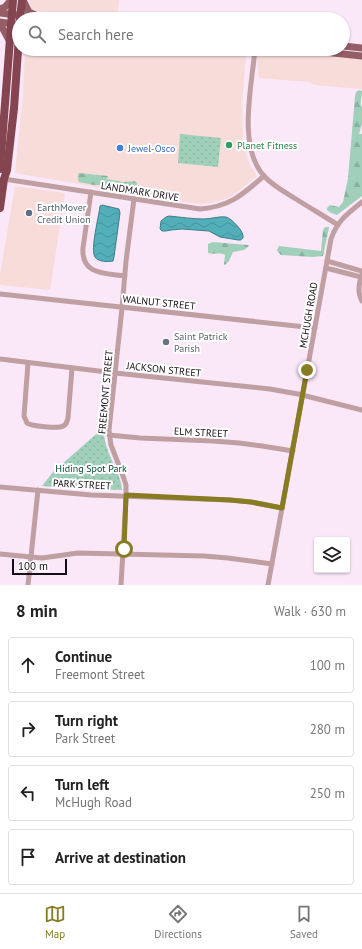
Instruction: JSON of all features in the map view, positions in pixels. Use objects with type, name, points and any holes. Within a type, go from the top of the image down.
[{"type":"highway","points":[[12,0],[12,15]]},
{"type":"highway","points":[[20,12],[22,0]]},
{"type":"highway","points":[[4,179],[0,169],[10,42],[12,37]]},
{"type":"highway","points":[[0,208],[4,179],[7,170],[18,56]]},
{"type":"main road","points":[[0,9],[5,7],[12,0]]},
{"type":"main road","points":[[22,0],[29,12]]},
{"type":"main road","points":[[0,13],[12,15]]},
{"type":"main road","points":[[0,22],[12,21]]},
{"type":"main road","points":[[0,26],[10,42]]},
{"type":"main road","points":[[350,47],[362,48]]},
{"type":"main road","points":[[350,55],[362,56]]},
{"type":"street","points":[[254,56],[248,137],[252,157],[264,176],[277,187],[338,225]]},
{"type":"street","name":"LANDMARK DRIVE","points":[[4,179],[200,209],[224,205],[234,200],[264,176]]},
{"type":"street","points":[[91,192],[83,248],[85,263],[98,272],[125,276]]},
{"type":"street","name":"FREEMONT STREET","points":[[121,585],[126,485],[111,445],[109,425],[134,199]]},
{"type":"street","name":"MCHUGH ROAD","points":[[268,585],[331,239],[335,229],[345,215],[362,202]]},
{"type":"street","points":[[328,261],[362,274]]},
{"type":"street","points":[[326,268],[362,274]]},
{"type":"street","points":[[362,274],[358,290],[362,301]]},
{"type":"street","name":"WALNUT STREET","points":[[0,294],[315,328]]},
{"type":"street","name":"JACKSON STREET","points":[[0,359],[115,373],[270,389],[303,395],[362,410]]},
{"type":"street","points":[[28,363],[24,416],[27,423],[32,426],[62,427],[66,423],[68,418],[72,368]]},
{"type":"street","name":"ELM STREET","points":[[109,435],[140,438],[218,441],[293,451]]},
{"type":"street","name":"PARK STREET","points":[[0,487],[91,494],[230,500],[251,502],[282,508]]},
{"type":"street","points":[[28,585],[38,490]]},
{"type":"street","points":[[0,554],[42,558],[78,553],[226,558],[272,564]]},
{"type":"shaded area","points":[[29,0],[119,0],[118,12],[48,12],[36,11],[31,8]]},
{"type":"shaded area","points":[[25,56],[246,56],[242,103],[243,142],[250,165],[257,176],[229,198],[202,204],[15,173],[23,95]]},
{"type":"shaded area","points":[[257,56],[362,57],[362,89],[314,85],[310,82],[259,78]]},
{"type":"shaded area","points":[[15,186],[65,193],[50,290],[0,285],[0,275]]},
{"type":"green space","points":[[359,90],[362,91],[362,124],[359,134],[362,134],[362,196],[337,215],[331,213],[327,210],[327,208],[330,205],[339,207],[343,202],[348,178],[355,97],[356,92]]},
{"type":"green space","points":[[180,134],[221,138],[218,167],[178,163]]},
{"type":"green space","points":[[79,173],[108,177],[102,185],[94,185],[79,182]]},
{"type":"green space","points":[[107,179],[123,182],[135,181],[137,186],[130,189],[102,185]]},
{"type":"green space","points":[[325,227],[329,228],[323,256],[313,257],[281,255],[278,252],[277,250],[279,246],[321,251],[323,230]]},
{"type":"green space","points":[[213,242],[249,246],[244,250],[233,252],[229,261],[225,265],[225,255],[208,253],[208,244]]},
{"type":"green space","name":"Hiding Spot Park","points":[[103,428],[106,445],[119,475],[122,490],[42,486],[53,472]]},
{"type":"water","points":[[102,205],[119,209],[120,213],[113,261],[98,260],[96,259],[94,253],[95,233],[100,206]]},
{"type":"water","points":[[169,216],[204,219],[226,217],[231,220],[242,232],[243,238],[238,240],[220,237],[209,231],[182,229],[162,231],[160,229],[161,221]]},
{"type":"place","name":"Planet Fitness","points":[[229,145]]},
{"type":"place","name":"Jewel-Osco","points":[[120,148]]},
{"type":"place","name":"EarthMover Credit Union","points":[[29,213]]},
{"type":"place","name":"Saint Patrick Parish","points":[[166,342]]},
{"type":"route","points":[[124,549],[126,495],[230,500],[251,502],[282,508],[307,370]]}]
